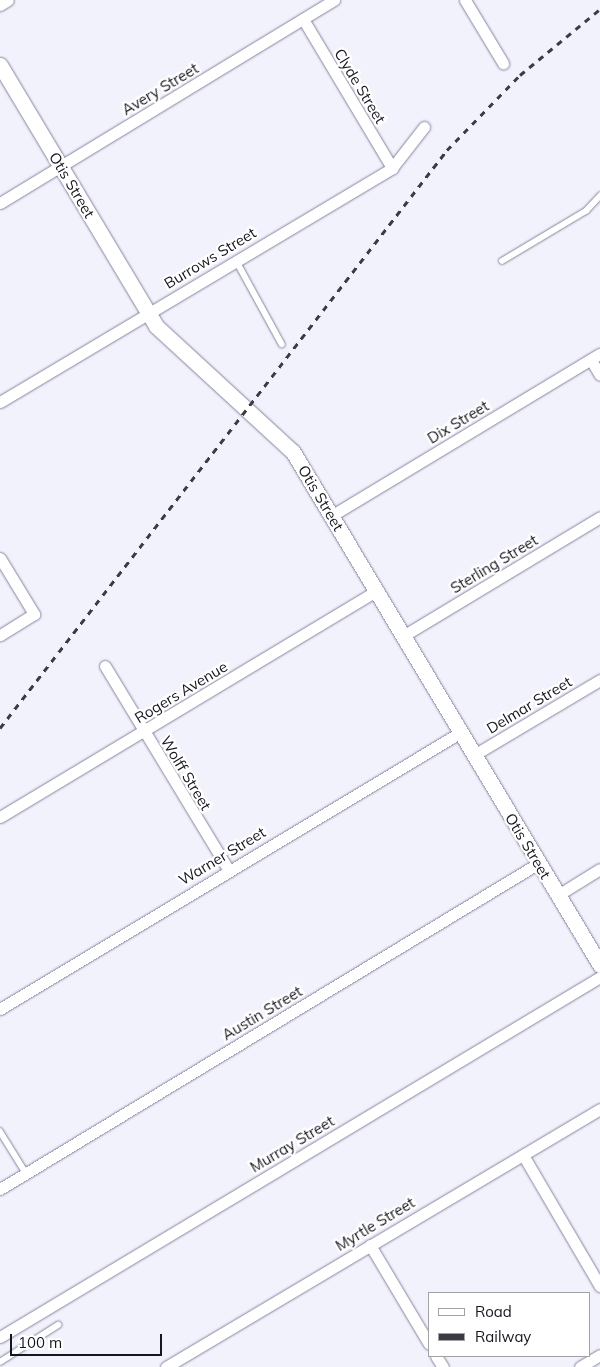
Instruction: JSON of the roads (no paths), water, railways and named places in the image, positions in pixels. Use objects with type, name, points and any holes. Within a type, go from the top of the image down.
[{"type":"street","points":[[0,5],[8,0]]},
{"type":"street","name":"Avery Street","points":[[0,203],[334,0]]},
{"type":"street","points":[[465,0],[502,63]]},
{"type":"street","name":"Clyde Street","points":[[303,19],[392,168]]},
{"type":"street","name":"Otis Street","points":[[0,65],[148,312],[162,332],[283,439],[332,516],[600,965]]},
{"type":"street","name":"Burrows Street","points":[[0,402],[392,168],[424,127]]},
{"type":"street","points":[[595,357],[600,375]]},
{"type":"street","name":"Dix Street","points":[[332,516],[595,357]]},
{"type":"street","name":"Sterling Street","points":[[403,636],[600,517]]},
{"type":"street","points":[[0,558],[34,614],[0,635]]},
{"type":"street","name":"Rogers Avenue","points":[[0,817],[376,592]]},
{"type":"street","name":"Wolff Street","points":[[105,666],[228,869]]},
{"type":"street","name":"Delmar Street","points":[[474,755],[600,680]]},
{"type":"street","name":"Warner Street","points":[[0,1009],[228,869],[461,732]]},
{"type":"street","name":"Austin Street","points":[[0,1189],[539,863]]},
{"type":"street","points":[[558,895],[600,869]]},
{"type":"street","name":"Murray Street","points":[[0,1337],[600,978]]},
{"type":"street","name":"Myrtle Street","points":[[166,1367],[600,1109]]},
{"type":"street","points":[[523,1155],[600,1286]]},
{"type":"street","points":[[370,1245],[428,1342]]},
{"type":"street","points":[[580,1367],[600,1355]]},
{"type":"lane","points":[[502,261],[586,211],[600,196]]},
{"type":"lane","points":[[236,260],[282,344]]},
{"type":"lane","points":[[0,1131],[26,1174]]},
{"type":"lane","points":[[0,1362],[58,1325]]},
{"type":"railway","points":[[0,728],[447,150],[520,75],[600,9]]}]
